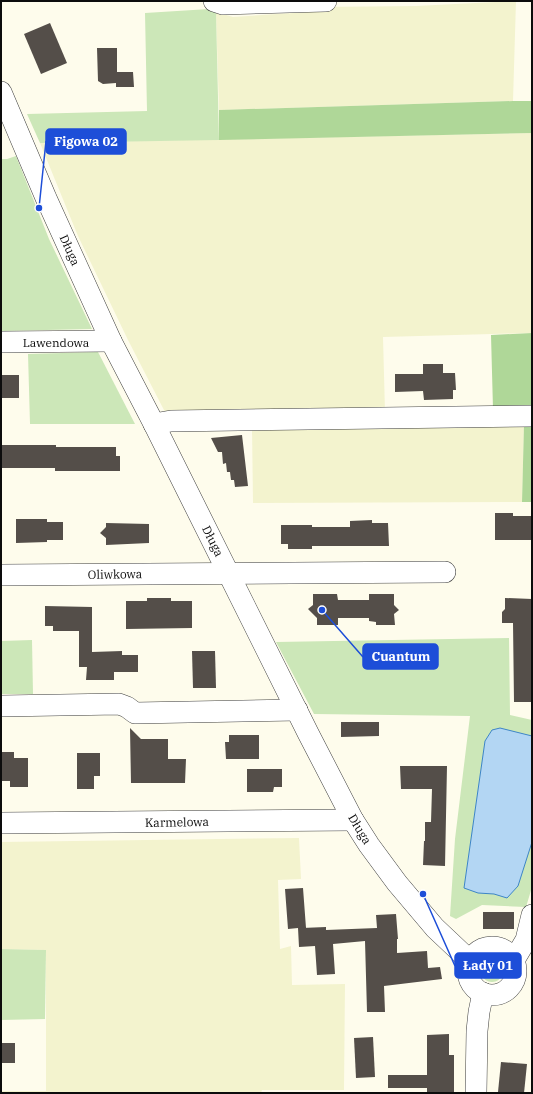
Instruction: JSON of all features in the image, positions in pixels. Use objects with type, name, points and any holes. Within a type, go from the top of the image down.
[{"type":"street","points":[[214,1],[223,4],[326,1]]},
{"type":"street","name":"Długa","points":[[1,92],[46,198],[111,341],[353,820],[397,883],[435,928],[470,961]]},
{"type":"street","name":"Lawendowa","points":[[1,342],[111,341]]},
{"type":"street","points":[[154,424],[172,421],[532,416]]},
{"type":"street","name":"Oliwkowa","points":[[1,575],[445,572]]},
{"type":"street","points":[[1,706],[119,704],[127,707],[135,713],[297,710]]},
{"type":"street","name":"Karmelowa","points":[[1,823],[353,820]]},
{"type":"street","points":[[521,964],[508,951],[494,946],[488,947],[481,949],[474,954],[470,961],[468,977],[478,991],[483,993],[492,996],[507,990],[516,978],[521,964],[532,915]]},
{"type":"street","points":[[476,1093],[476,1031],[483,993]]},
{"type":"green space","points":[[516,1],[513,101],[219,110],[216,12],[233,17],[309,12],[314,7],[416,6]]},
{"type":"green space","points":[[209,9],[216,12],[219,140],[40,143],[27,114],[147,111],[145,13]]},
{"type":"green space","points":[[531,101],[532,133],[219,140],[219,110]]},
{"type":"green space","points":[[532,133],[532,333],[383,337],[385,412],[165,412],[128,340],[78,236],[40,143]]},
{"type":"green space","points":[[16,156],[49,239],[92,329],[1,331],[1,159]]},
{"type":"green space","points":[[532,333],[532,502],[522,502],[524,424],[493,409],[491,335]]},
{"type":"green space","points":[[98,352],[135,424],[30,424],[28,354]]},
{"type":"green space","points":[[524,424],[522,502],[253,503],[252,428]]},
{"type":"green space","points":[[509,638],[510,715],[532,720],[532,887],[526,907],[482,905],[456,919],[450,916],[455,839],[470,716],[314,714],[276,642]]},
{"type":"green space","points":[[32,640],[33,694],[1,694],[1,641]]},
{"type":"green space","points":[[299,838],[301,879],[278,880],[280,949],[291,946],[292,985],[345,984],[344,1090],[262,1090],[261,1093],[1,1093],[1,1091],[46,1091],[46,950],[1,949],[1,842]]},
{"type":"green space","points":[[1,949],[46,950],[45,1019],[1,1020]]},
{"type":"green space","points":[[492,960],[500,963],[503,971],[500,979],[492,982],[484,979],[481,971],[484,963]]},
{"type":"water","points":[[500,728],[532,736],[532,842],[518,886],[507,898],[494,894],[478,893],[464,888],[485,741],[492,730]]},
{"type":"building","points":[[50,23],[67,63],[41,74],[24,34]]},
{"type":"building","points":[[97,48],[117,48],[117,72],[133,72],[134,87],[116,87],[116,83],[103,84],[98,81]]},
{"type":"building","points":[[423,364],[443,364],[443,373],[455,373],[456,390],[453,390],[453,399],[424,400],[423,391],[395,392],[395,374],[423,374]]},
{"type":"building","points":[[1,375],[19,375],[19,398],[1,398]]},
{"type":"building","points":[[242,435],[248,486],[235,487],[234,480],[231,480],[230,472],[227,472],[226,463],[223,464],[222,452],[218,452],[211,438]]},
{"type":"building","points":[[1,445],[116,447],[116,456],[120,456],[120,471],[55,471],[55,468],[1,468]]},
{"type":"building","points":[[495,513],[513,513],[513,516],[532,516],[532,540],[495,540]]},
{"type":"building","points":[[16,519],[47,519],[47,522],[63,522],[63,540],[16,543]]},
{"type":"building","points":[[372,520],[372,523],[388,523],[389,546],[312,546],[312,549],[288,549],[288,544],[281,544],[281,525],[350,527],[350,521]]},
{"type":"building","points":[[106,523],[149,524],[149,543],[106,545],[106,538],[100,533],[106,527]]},
{"type":"building","points":[[313,594],[337,594],[338,600],[369,600],[369,594],[394,594],[394,605],[399,610],[394,614],[395,625],[376,625],[376,622],[369,621],[369,618],[338,618],[338,625],[317,625],[317,618],[308,609],[313,605]]},
{"type":"building","points":[[147,598],[171,598],[171,601],[192,601],[192,628],[126,629],[126,601],[147,601]]},
{"type":"building","points":[[505,598],[532,599],[532,702],[514,702],[513,623],[502,623],[502,612],[505,609]]},
{"type":"building","points":[[45,606],[92,607],[92,652],[122,651],[122,655],[138,655],[138,672],[114,672],[114,680],[86,680],[87,667],[79,667],[79,631],[53,631],[53,626],[45,626]]},
{"type":"building","points":[[192,651],[215,651],[216,688],[193,688]]},
{"type":"building","points":[[341,722],[379,722],[379,736],[341,737]]},
{"type":"building","points":[[130,728],[141,739],[168,739],[168,759],[186,759],[185,783],[131,783]]},
{"type":"building","points":[[229,735],[259,735],[259,759],[226,759],[225,742],[229,742]]},
{"type":"building","points":[[1,752],[14,752],[14,758],[28,758],[28,787],[10,787],[10,781],[1,781]]},
{"type":"building","points":[[77,753],[100,753],[100,776],[94,776],[94,789],[77,789]]},
{"type":"building","points":[[400,766],[447,766],[445,866],[423,865],[425,822],[431,822],[432,789],[401,789]]},
{"type":"building","points":[[247,769],[282,769],[282,787],[274,787],[273,792],[247,792]]},
{"type":"building","points":[[303,888],[306,928],[326,927],[326,930],[377,928],[376,915],[396,914],[398,939],[397,953],[427,951],[428,968],[440,967],[442,979],[384,986],[385,1012],[367,1012],[365,941],[333,944],[335,974],[317,975],[315,946],[299,947],[298,928],[288,929],[285,889]]},
{"type":"building","points":[[483,912],[514,912],[514,929],[483,929]]},
{"type":"building","points":[[449,1034],[449,1055],[454,1055],[454,1093],[427,1093],[427,1088],[388,1088],[388,1075],[427,1075],[427,1035]]},
{"type":"building","points":[[373,1037],[375,1077],[356,1078],[354,1038]]},
{"type":"building","points":[[1,1043],[15,1043],[15,1063],[1,1063]]},
{"type":"building","points":[[501,1062],[527,1064],[524,1093],[498,1092]]},
{"type":"place","name":"Figowa 02","points":[[39,208]]},
{"type":"place","name":"Cuantum","points":[[322,610]]},
{"type":"place","name":"Łady 01","points":[[423,894]]}]
